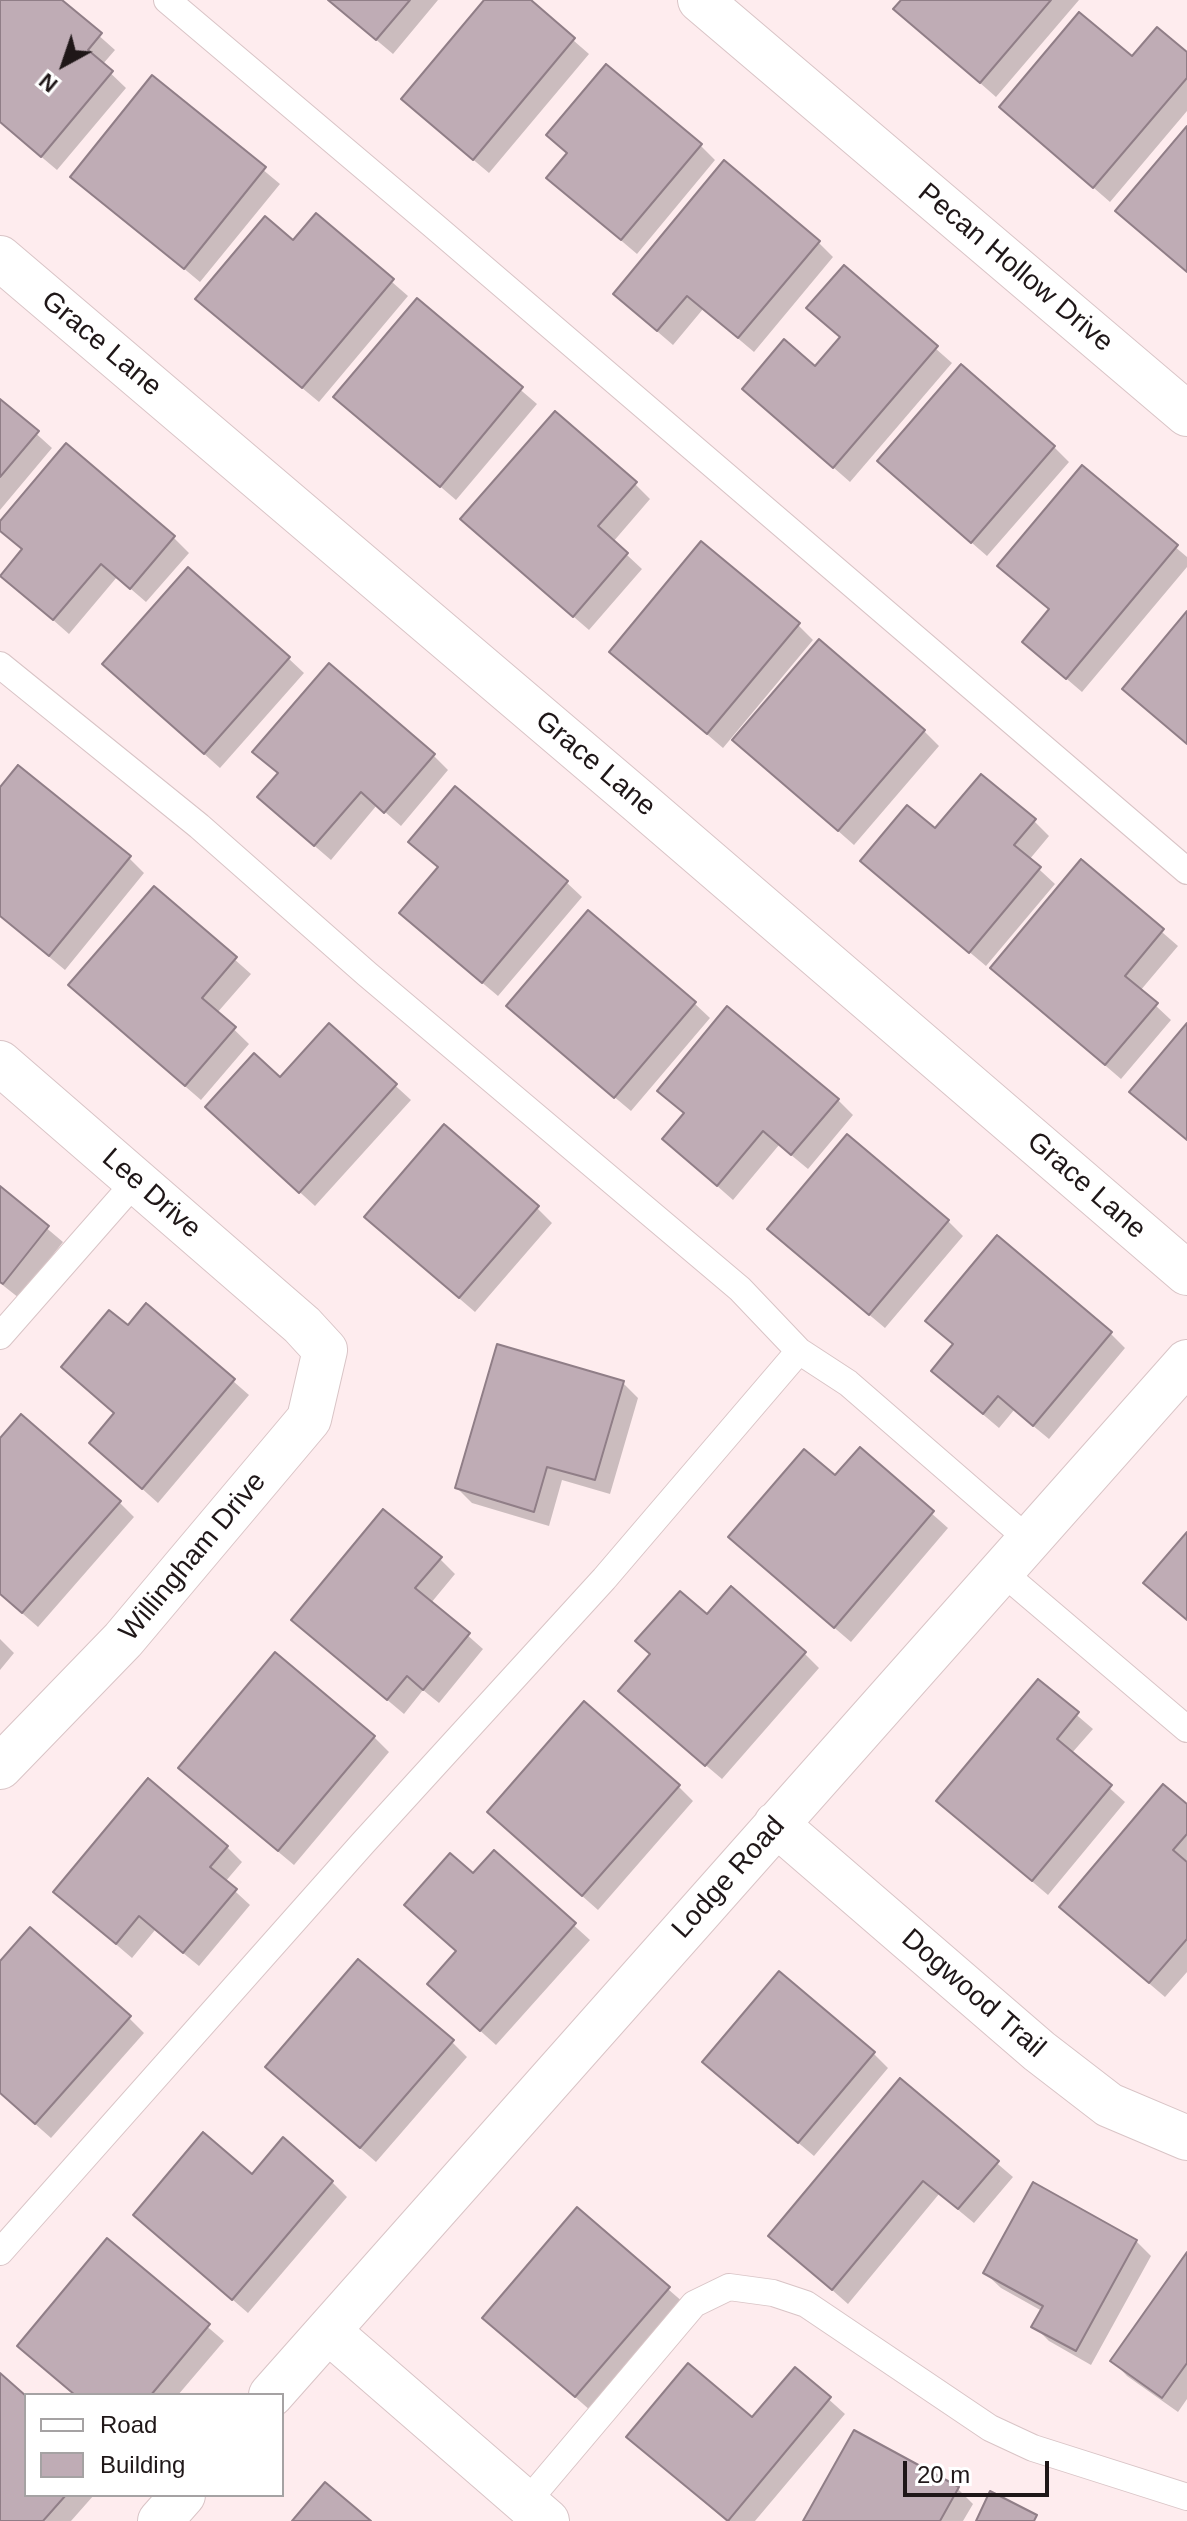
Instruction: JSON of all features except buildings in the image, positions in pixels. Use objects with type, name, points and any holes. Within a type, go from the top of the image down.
[{"type":"street","name":"Pecan Hollow Drive","points":[[700,0],[1187,414]]},
{"type":"street","name":"Grace Lane","points":[[0,258],[661,820],[1187,1273]]},
{"type":"street","name":"Lee Drive","points":[[0,1063],[302,1325]]},
{"type":"street","name":"Willingham Drive","points":[[0,1767],[123,1640],[309,1419],[325,1350],[302,1325]]},
{"type":"street","name":"Lodge Road","points":[[273,2393],[1187,1362]]},
{"type":"street","name":"Dogwood Trail","points":[[776,1824],[1039,2051],[1109,2105],[1184,2128]]},
{"type":"street","points":[[328,2331],[537,2512]]},
{"type":"street","points":[[160,2521],[181,2497]]},
{"type":"lane","points":[[167,0],[1187,871]]},
{"type":"lane","points":[[0,665],[199,826],[367,974],[740,1289],[799,1351],[848,1383],[1187,1729]]},
{"type":"lane","points":[[0,1336],[136,1181]]},
{"type":"lane","points":[[0,2252],[363,1843],[604,1579],[799,1351]]},
{"type":"lane","points":[[537,2512],[694,2304],[729,2287],[773,2293],[806,2304],[990,2428],[1019,2441],[1187,2497]]}]
